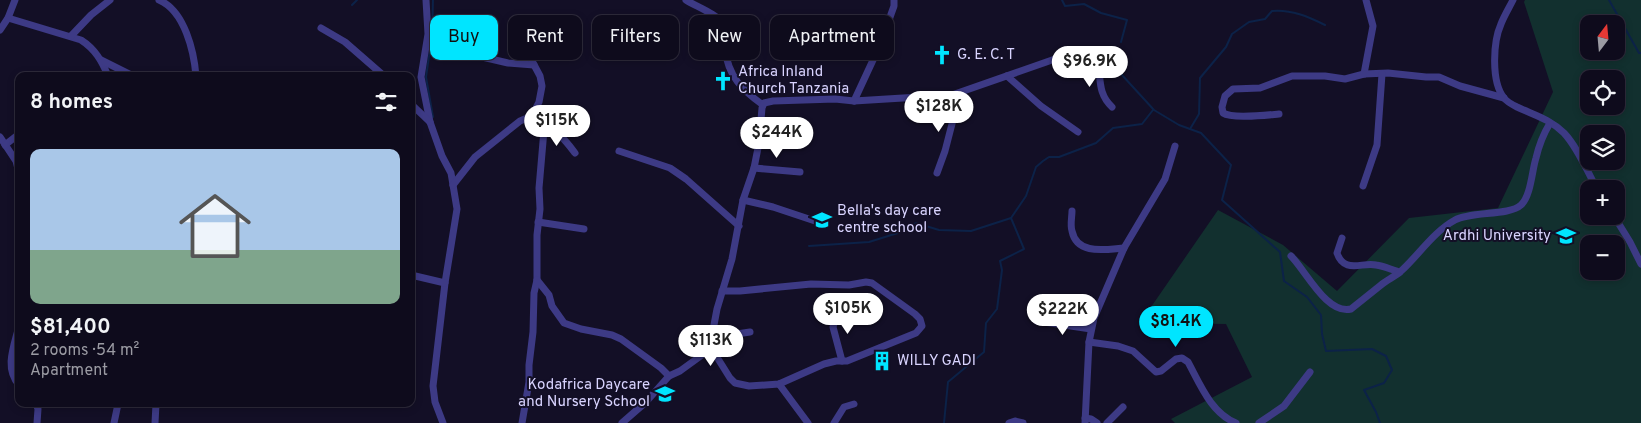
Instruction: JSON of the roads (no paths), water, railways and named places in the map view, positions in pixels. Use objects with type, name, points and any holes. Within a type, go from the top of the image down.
[{"type":"street","points":[[1,26],[8,18],[15,0]]},
{"type":"street","points":[[71,36],[91,15],[110,0]]},
{"type":"street","points":[[159,0],[169,6],[184,28],[195,59],[196,72]]},
{"type":"street","points":[[426,0],[428,34],[421,77],[430,122],[450,173],[458,209],[445,283],[433,386],[435,402],[443,423]]},
{"type":"street","points":[[686,0],[716,17],[721,22],[726,57],[732,74],[742,90],[763,105]]},
{"type":"street","points":[[854,101],[880,46],[894,6],[894,0]]},
{"type":"street","points":[[1364,74],[1373,26],[1366,0]]},
{"type":"street","points":[[1504,98],[1495,73],[1495,52],[1501,23],[1513,0]]},
{"type":"street","points":[[8,18],[82,40],[89,45],[101,60],[106,72]]},
{"type":"street","points":[[321,28],[345,42],[379,72]]},
{"type":"street","points":[[763,105],[774,101],[835,99],[854,101],[952,95],[1055,59],[1094,52],[1097,59],[1102,96],[1112,107]]},
{"type":"street","points":[[101,60],[125,72]]},
{"type":"street","points":[[495,60],[534,66]]},
{"type":"street","points":[[453,185],[475,157],[520,121],[532,116],[537,107],[542,86],[540,76],[532,60]]},
{"type":"street","points":[[1279,114],[1234,117],[1226,116],[1223,113],[1222,107],[1225,96],[1233,89],[1260,88],[1292,76],[1325,76],[1345,79],[1364,74],[1438,77],[1460,86],[1504,98],[1517,107],[1535,114],[1550,123],[1564,133],[1575,148],[1592,180]]},
{"type":"street","points":[[1363,186],[1377,145],[1382,74]]},
{"type":"street","points":[[1007,76],[1041,106],[1078,132]]},
{"type":"street","points":[[937,173],[953,120],[952,95]]},
{"type":"street","points":[[622,423],[646,402],[669,376],[680,371],[702,355],[710,342],[732,258],[743,200],[754,168],[763,105]]},
{"type":"street","points":[[415,108],[430,122]]},
{"type":"street","points":[[522,423],[529,382],[534,293],[537,280],[539,188],[544,130],[539,119],[532,116]]},
{"type":"street","points":[[1291,256],[1301,266],[1317,291],[1331,304],[1339,309],[1351,309],[1400,272],[1431,240],[1454,220],[1462,217],[1504,211],[1520,206],[1525,200],[1536,156],[1550,123]]},
{"type":"street","points":[[544,130],[552,130],[562,136],[575,152]]},
{"type":"street","points":[[0,137],[15,157]]},
{"type":"street","points":[[5,144],[15,137]]},
{"type":"street","points":[[1097,423],[1093,420],[1085,421],[1091,329],[1124,248],[1165,179],[1175,146]]},
{"type":"street","points":[[619,151],[660,164],[686,179],[738,226]]},
{"type":"street","points":[[754,168],[800,172]]},
{"type":"street","points":[[743,200],[774,207],[815,221]]},
{"type":"street","points":[[1072,210],[1072,232],[1081,245],[1099,250],[1124,248]]},
{"type":"street","points":[[538,222],[584,229]]},
{"type":"street","points":[[1620,225],[1641,264]]},
{"type":"street","points":[[1342,238],[1337,253],[1339,258],[1345,263],[1357,267],[1377,265],[1400,272]]},
{"type":"street","points":[[415,276],[445,283]]},
{"type":"street","points":[[537,280],[549,296],[552,306],[564,323],[621,339],[669,376]]},
{"type":"street","points":[[710,342],[730,378],[735,383],[749,386],[779,384],[830,362],[848,361],[916,333],[922,326],[920,319],[872,283],[722,291]]},
{"type":"street","points":[[838,310],[833,327],[842,361]]},
{"type":"street","points":[[1037,321],[1091,329]]},
{"type":"street","points":[[710,342],[750,332]]},
{"type":"street","points":[[15,342],[11,359],[11,373],[15,381]]},
{"type":"street","points":[[1089,342],[1118,346],[1133,351],[1156,372],[1161,371],[1176,359],[1184,359],[1188,362],[1215,408],[1225,417],[1236,423]]},
{"type":"street","points":[[1260,423],[1284,406],[1310,372]]},
{"type":"street","points":[[779,384],[808,423]]},
{"type":"street","points":[[834,423],[844,407],[854,404]]},
{"type":"street","points":[[37,407],[37,423]]},
{"type":"street","points":[[114,423],[117,407]]},
{"type":"street","points":[[155,423],[156,407]]},
{"type":"street","points":[[1107,423],[1123,407]]},
{"type":"street","points":[[1009,423],[1015,421],[1023,423]]},
{"type":"waterway","points":[[352,5],[357,0]]},
{"type":"waterway","points":[[433,0],[432,36],[426,77],[433,117]]},
{"type":"waterway","points":[[1062,0],[1065,6],[1084,4],[1101,13],[1127,20],[1121,42]]},
{"type":"waterway","points":[[1609,0],[1639,53],[1641,53]]},
{"type":"waterway","points":[[1190,129],[1199,114],[1200,78],[1226,47],[1232,34],[1249,22],[1265,19],[1272,11],[1293,12],[1325,25]]},
{"type":"waterway","points":[[1122,58],[1122,75],[1154,110],[1179,125],[1201,133],[1231,165],[1222,200],[1280,252],[1284,281],[1307,297],[1321,315],[1322,334],[1326,351],[1372,349],[1386,356],[1392,370],[1384,383],[1364,390],[1380,423]]},
{"type":"waterway","points":[[944,423],[948,382],[984,352],[986,323],[997,309],[1002,270],[1000,261],[1024,249],[1011,218],[1026,196],[1036,167],[1049,157],[1059,157],[1096,143],[1113,128],[1142,124],[1153,110]]},
{"type":"waterway","points":[[809,246],[869,242],[901,232],[916,223],[939,230],[971,231],[1011,218]]},
{"type":"place","name":"G. E. C. T","points":[[942,55]]},
{"type":"place","name":"Africa Inland Church Tanzania","points":[[723,81]]},
{"type":"place","name":"Bella's day care centre school","points":[[822,220]]},
{"type":"place","name":"Ardhi University","points":[[1566,236]]},
{"type":"place","name":"WILLY GADI","points":[[882,361]]},
{"type":"place","name":"Kodafrica Daycare and Nursery School","points":[[665,394]]}]
